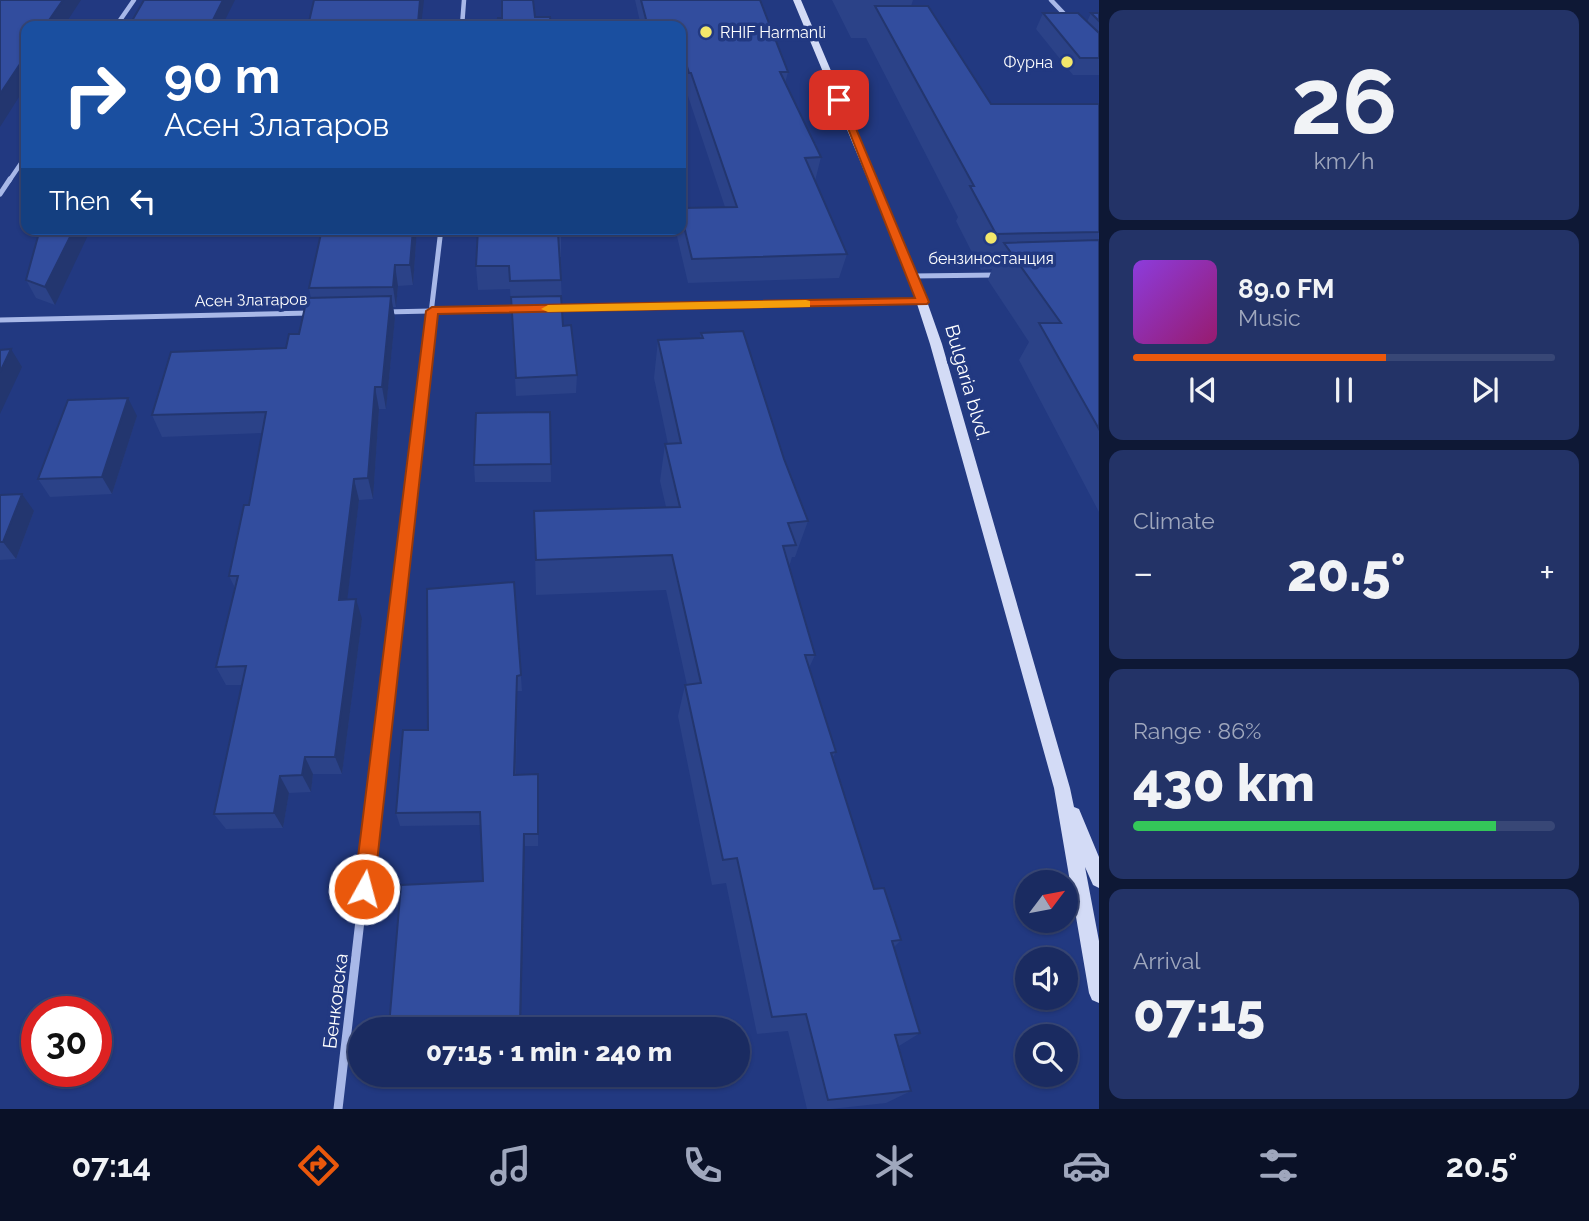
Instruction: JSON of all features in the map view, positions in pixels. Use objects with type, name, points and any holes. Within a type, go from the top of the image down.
[{"type":"street","points":[[119,21],[134,0]]},
{"type":"street","points":[[462,21],[464,0]]},
{"type":"street","name":"Bulgaria blvd.","points":[[797,0],[923,302],[1062,788],[1099,993]]},
{"type":"street","points":[[1051,0],[1075,26]]},
{"type":"street","points":[[0,194],[21,163]]},
{"type":"street","name":"Бенковска","points":[[338,1109],[440,235]]},
{"type":"street","points":[[914,276],[1006,274]]},
{"type":"street","points":[[541,309],[923,302]]},
{"type":"street","points":[[377,312],[528,309]]},
{"type":"street","name":"Асен Златаров","points":[[0,320],[321,313]]},
{"type":"street","name":"Bulgaria blvd.","points":[[1062,788],[1099,878]]},
{"type":"building","points":[[0,0],[63,0],[48,21],[21,21],[21,62],[0,94]]},
{"type":"building","points":[[144,0],[223,0],[212,21],[132,21]]},
{"type":"building","points":[[314,0],[420,0],[418,21],[309,21]]},
{"type":"building","points":[[502,0],[533,0],[535,17],[550,17],[550,21],[498,21],[498,18],[502,18]]},
{"type":"building","points":[[641,0],[760,0],[788,72],[780,72],[821,157],[805,158],[847,254],[692,259],[686,234],[686,208],[737,207],[686,63],[686,21],[646,21]]},
{"type":"building","points":[[875,6],[928,6],[991,104],[1099,104],[1099,232],[996,234],[970,186],[974,186]]},
{"type":"building","points":[[1043,13],[1078,13],[1099,33],[1099,58],[1080,58]]},
{"type":"building","points":[[1091,13],[1099,13],[1099,21]]},
{"type":"building","points":[[38,235],[71,235],[45,287],[26,280]]},
{"type":"building","points":[[321,235],[412,235],[410,265],[395,265],[393,287],[309,288]]},
{"type":"building","points":[[478,235],[558,235],[561,280],[510,281],[509,266],[476,266]]},
{"type":"building","points":[[1099,240],[1099,429],[1039,323],[1061,323],[1004,243]]},
{"type":"building","points":[[391,296],[382,387],[375,387],[368,478],[354,479],[339,600],[356,599],[335,757],[305,757],[302,775],[280,776],[274,813],[214,814],[246,666],[216,667],[238,576],[229,576],[244,505],[249,505],[266,412],[152,415],[171,352],[286,348],[289,334],[299,334],[307,298]]},
{"type":"building","points":[[561,296],[563,326],[571,325],[577,375],[516,378],[511,297]]},
{"type":"building","points":[[743,331],[784,459],[808,521],[788,523],[796,545],[783,546],[815,655],[805,655],[836,752],[831,753],[874,889],[884,888],[901,940],[892,941],[920,1033],[895,1035],[911,1091],[828,1100],[806,1014],[772,1017],[737,858],[723,860],[685,685],[701,683],[672,555],[536,560],[534,511],[680,507],[665,444],[681,443],[658,340],[703,338],[701,333]]},
{"type":"building","points":[[11,349],[0,372],[0,350]]},
{"type":"building","points":[[128,398],[102,477],[38,479],[68,400]]},
{"type":"building","points":[[550,412],[551,464],[474,465],[476,413]]},
{"type":"building","points":[[22,494],[3,542],[0,542],[0,495]]},
{"type":"building","points":[[514,582],[521,675],[517,676],[514,775],[538,774],[538,834],[524,834],[520,1017],[390,1017],[401,885],[483,881],[480,812],[396,813],[403,730],[428,730],[427,589]]},
{"type":"slow traffic","points":[[548,309],[806,304]]},
{"type":"place","name":"RHIF Harmanli","points":[[706,32]]},
{"type":"place","name":"Фурна","points":[[1067,62]]},
{"type":"place","name":"бензиностанция","points":[[991,238]]},
{"type":"route","points":[[364,889],[432,311],[923,302],[839,100]]}]
